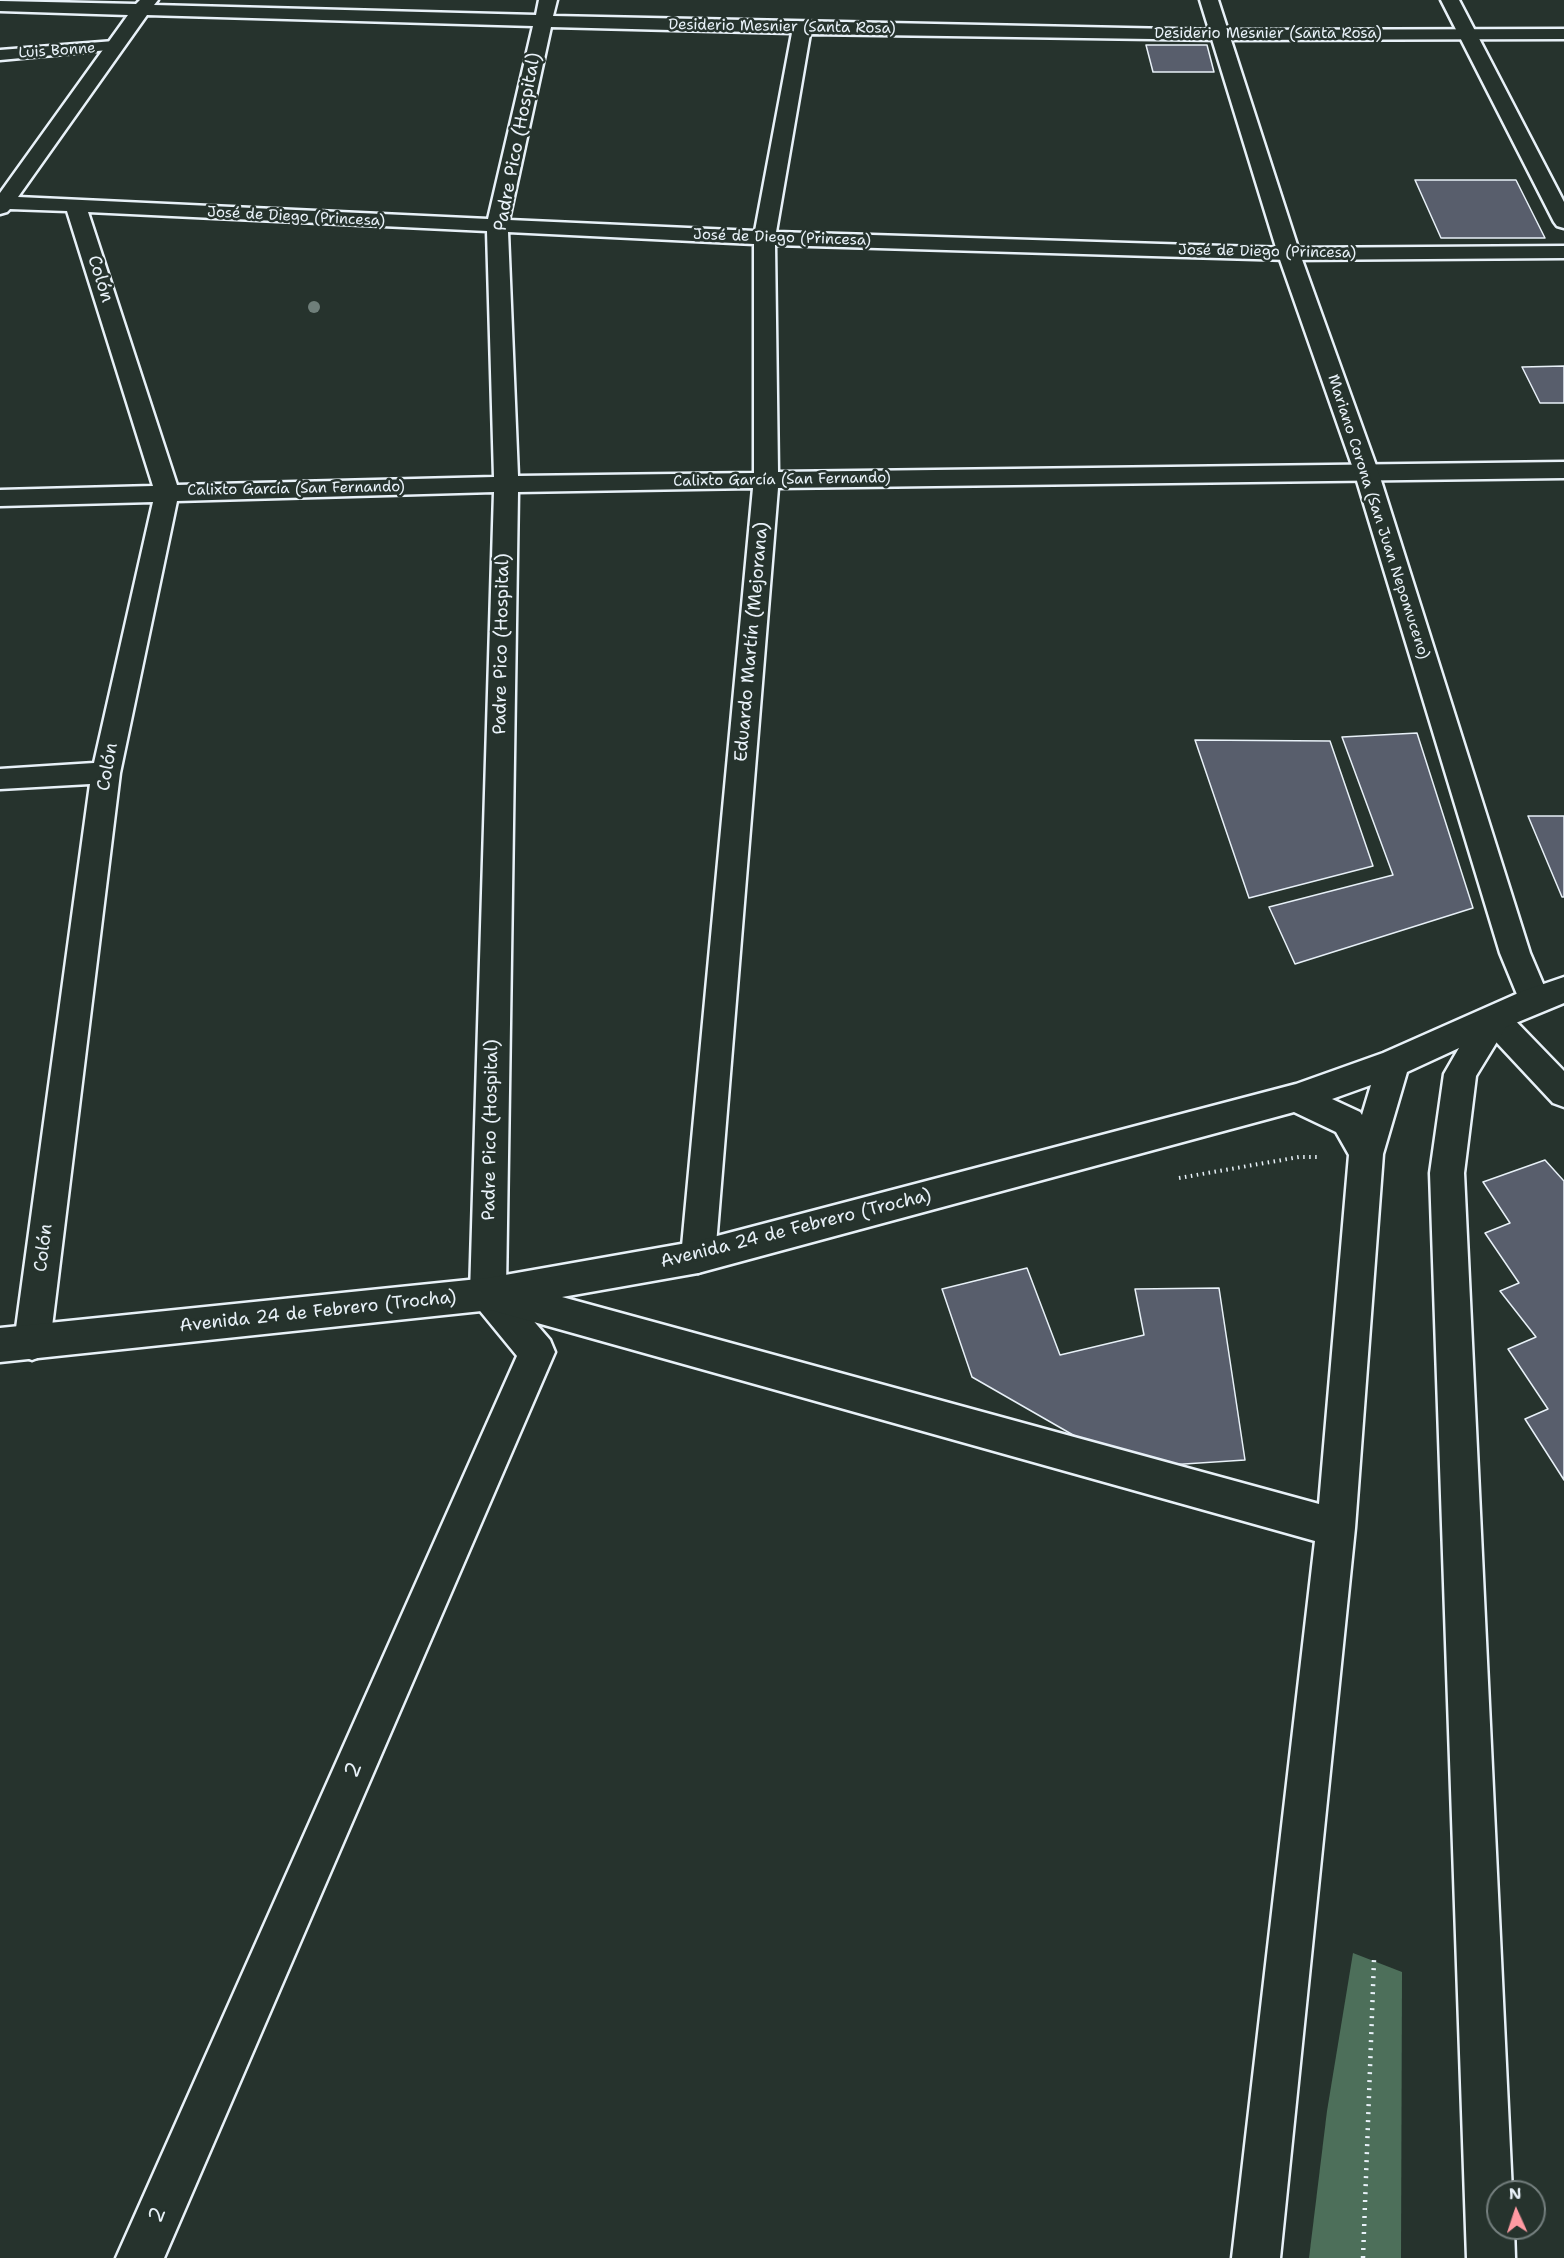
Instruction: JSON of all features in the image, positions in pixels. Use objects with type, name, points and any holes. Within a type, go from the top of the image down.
[{"type":"street","name":"Mariano Corona (San Juan Nepomuceno)","points":[[1209,0],[1289,254],[1366,471],[1515,953],[1534,1000]]},
{"type":"street","points":[[1450,0],[1564,222]]},
{"type":"street","name":"Desiderio Mesnier (Santa Rosa)","points":[[0,6],[146,5],[545,11],[802,28],[1221,35],[1564,34]]},
{"type":"street","points":[[1,204],[146,5]]},
{"type":"street","name":"Padre Pico (Hospital)","points":[[488,1294],[506,484],[497,227],[545,11]]},
{"type":"street","name":"Eduardo Martín (Mejorana)","points":[[698,1257],[766,481],[764,238],[802,28]]},
{"type":"street","name":"José de Diego (Princesa)","points":[[1,204],[764,238],[1289,254],[1564,252]]},
{"type":"street","name":"Colón","points":[[16,1344],[106,773],[167,492],[76,206]]},
{"type":"street","name":"Calixto García (San Fernando)","points":[[0,498],[506,484],[1564,470]]},
{"type":"street","points":[[0,779],[106,773]]},
{"type":"street","name":"Avenida 24 de Febrero (Trocha)","points":[[16,1344],[488,1294],[698,1257],[1296,1098],[1394,1063],[1534,1000],[1564,990]]},
{"type":"street","points":[[1491,2258],[1447,1173],[1460,1074],[1494,1019],[1564,1093]]},
{"type":"street","points":[[1256,2258],[1336,1527],[1366,1154],[1394,1063]]},
{"type":"street","points":[[1296,1098],[1348,1122],[1366,1154]]},
{"type":"street","points":[[488,1294],[1336,1527]]},
{"type":"street","name":"2","points":[[140,2258],[537,1352],[488,1294]]},
{"type":"lane","name":"Luis Bonne","points":[[0,55],[114,46]]},
{"type":"path","points":[[1179,1178],[1299,1157],[1366,1154]]},
{"type":"path","points":[[1363,2258],[1374,1960]]},
{"type":"green space","points":[[1353,1953],[1402,1972],[1401,2258],[1309,2258],[1327,2111]]},
{"type":"building","points":[[1146,45],[1207,45],[1214,72],[1153,72]]},
{"type":"building","points":[[1415,180],[1516,180],[1545,238],[1441,238]]},
{"type":"building","points":[[1564,366],[1564,403],[1540,403],[1522,367]]},
{"type":"building","points":[[1417,733],[1473,908],[1295,964],[1269,907],[1393,875],[1342,737]]},
{"type":"building","points":[[1195,740],[1330,741],[1373,866],[1249,898]]},
{"type":"building","points":[[1528,816],[1564,816],[1564,897],[1562,897]]},
{"type":"building","points":[[1545,1160],[1564,1181],[1564,1480],[1525,1419],[1548,1409],[1508,1349],[1536,1337],[1500,1291],[1519,1283],[1485,1233],[1510,1223],[1483,1182]]},
{"type":"building","points":[[1027,1268],[1060,1355],[1144,1335],[1135,1289],[1219,1288],[1245,1460],[1169,1465],[1094,1447],[972,1377],[942,1289]]}]
